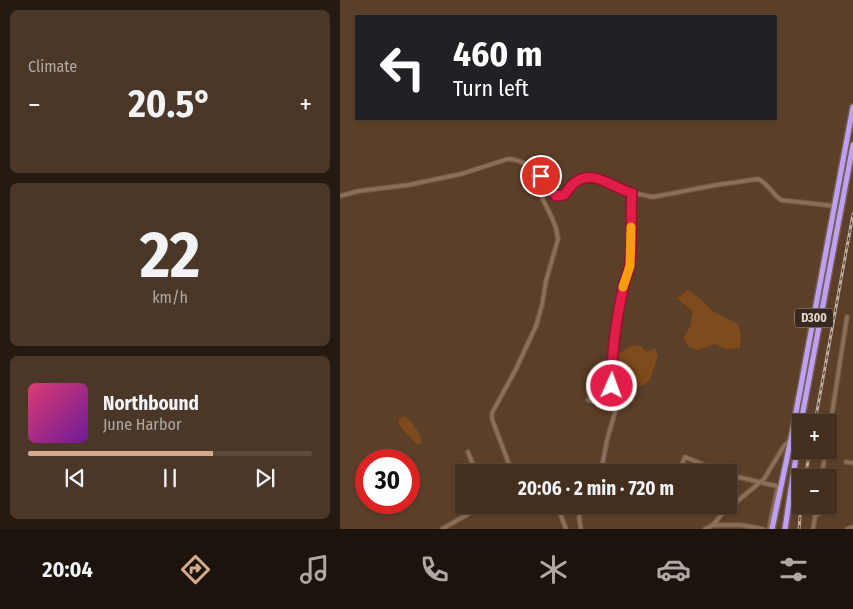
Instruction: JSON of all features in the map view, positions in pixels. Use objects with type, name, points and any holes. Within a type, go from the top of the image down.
[{"type":"highway","name":"D300","points":[[771,528],[791,439],[853,107]]},
{"type":"highway","name":"D300","points":[[803,414],[853,145]]},
{"type":"highway","name":"D300","points":[[785,529],[796,459]]},
{"type":"highway","points":[[771,528],[778,526],[785,529]]},
{"type":"street","points":[[340,196],[359,191],[408,185],[461,174],[508,158],[536,170],[550,191],[556,196],[564,195],[572,185],[587,177],[602,179],[623,191],[653,197],[758,179],[763,181],[776,197],[781,200],[835,206]]},
{"type":"street","points":[[509,464],[492,419],[492,413],[516,370],[536,326],[558,238],[552,218],[525,164]]},
{"type":"street","points":[[603,464],[615,406],[612,371],[623,288],[630,266],[632,193]]},
{"type":"street","points":[[832,414],[847,317]]},
{"type":"street","points":[[588,400],[615,406]]},
{"type":"street","points":[[705,529],[713,525],[722,514],[760,483],[770,471],[784,446],[791,439]]},
{"type":"street","points":[[468,452],[473,464]]},
{"type":"street","points":[[682,464],[685,457],[702,464]]},
{"type":"street","points":[[846,462],[853,463]]},
{"type":"street","points":[[737,477],[780,487]]},
{"type":"street","points":[[442,529],[468,514]]},
{"type":"street","points":[[560,514],[566,529]]},
{"type":"street","points":[[581,514],[581,529]]},
{"type":"street","points":[[812,529],[815,516],[819,514]]},
{"type":"street","points":[[713,525],[763,529]]},
{"type":"street","points":[[847,529],[853,527]]},
{"type":"shaded area","points":[[688,290],[701,299],[712,311],[738,324],[741,335],[740,348],[726,349],[715,344],[698,350],[688,346],[683,338],[690,327],[693,312],[677,298]]},
{"type":"shaded area","points":[[634,345],[641,346],[646,352],[655,348],[658,356],[650,380],[645,384],[615,396],[616,355]]},
{"type":"shaded area","points":[[404,416],[418,431],[422,442],[420,444],[416,444],[399,425],[399,419]]},
{"type":"railway","points":[[816,414],[853,214]]},
{"type":"railway","points":[[807,469],[808,459]]},
{"type":"railway","points":[[799,529],[800,514]]},
{"type":"slow traffic","points":[[623,287],[630,266],[631,227]]},
{"type":"route","points":[[541,176],[553,195],[560,197],[572,185],[587,177],[602,179],[623,191],[632,193],[630,266],[623,288],[616,326],[612,386]]}]
